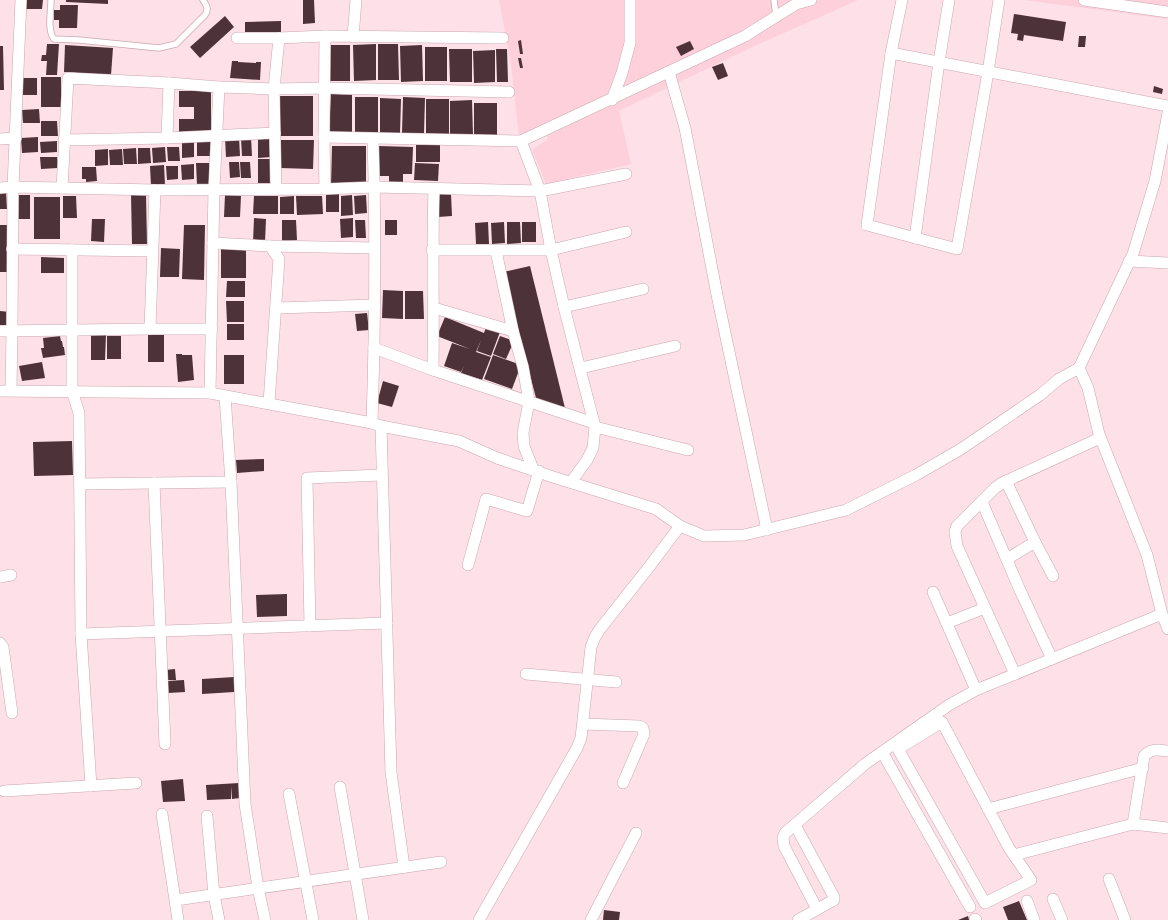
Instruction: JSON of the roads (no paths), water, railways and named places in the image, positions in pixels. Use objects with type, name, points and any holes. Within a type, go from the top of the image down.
[{"type":"street","points":[[21,0],[13,187],[12,331],[5,390],[210,393],[270,403],[459,441],[497,458],[656,509],[680,526],[704,536],[744,535],[846,510],[916,475],[961,449],[1040,395],[1059,379],[1079,368],[1133,254],[1155,181],[1168,113]]},
{"type":"street","points":[[353,37],[356,0]]},
{"type":"street","points":[[612,100],[630,43],[630,0]]},
{"type":"street","points":[[324,137],[521,141],[745,36],[796,4],[811,0]]},
{"type":"street","points":[[902,0],[892,53],[868,225],[957,250],[999,0]]},
{"type":"street","points":[[915,238],[949,0]]},
{"type":"street","points":[[1084,0],[1168,12]]},
{"type":"street","points":[[325,36],[325,189]]},
{"type":"street","points":[[237,38],[325,36],[503,38]]},
{"type":"street","points":[[276,189],[274,89],[279,38]]},
{"type":"street","points":[[892,53],[1168,106]]},
{"type":"street","points":[[669,72],[685,128],[717,295],[767,530]]},
{"type":"street","points":[[62,188],[68,78],[274,89],[325,88],[510,92]]},
{"type":"street","points":[[168,138],[169,83]]},
{"type":"street","points":[[210,393],[214,189],[219,87]]},
{"type":"street","points":[[64,140],[275,133]]},
{"type":"street","points":[[0,139],[16,138]]},
{"type":"street","points":[[373,138],[375,187],[374,348],[377,424],[382,475],[391,772],[404,867]]},
{"type":"street","points":[[521,141],[540,192],[564,306],[595,425],[593,448],[571,482]]},
{"type":"street","points":[[0,188],[154,190],[375,187],[540,192],[626,174]]},
{"type":"street","points":[[1155,181],[1168,181]]},
{"type":"street","points":[[433,370],[434,308],[432,250],[434,188]]},
{"type":"street","points":[[150,328],[154,190]]},
{"type":"street","points":[[432,250],[551,250],[626,232]]},
{"type":"street","points":[[213,243],[374,248]]},
{"type":"street","points":[[270,246],[279,259],[270,403]]},
{"type":"street","points":[[12,249],[152,251]]},
{"type":"street","points":[[72,250],[72,392],[78,412],[81,634],[91,786]]},
{"type":"street","points":[[468,565],[486,499],[527,510],[536,470],[524,446],[523,433],[529,401],[496,251]]},
{"type":"street","points":[[1129,261],[1168,263]]},
{"type":"street","points":[[564,306],[643,289]]},
{"type":"street","points":[[277,308],[374,305]]},
{"type":"street","points":[[434,308],[513,331]]},
{"type":"street","points":[[0,330],[212,329]]},
{"type":"street","points":[[581,368],[675,346]]},
{"type":"street","points":[[374,348],[595,425],[688,450]]},
{"type":"street","points":[[1079,368],[1088,388],[1100,438],[1147,555],[1162,614],[1168,629]]},
{"type":"street","points":[[225,396],[245,804],[265,920]]},
{"type":"street","points":[[1015,674],[955,539],[957,526],[995,488],[1006,481],[1100,438]]},
{"type":"street","points":[[310,626],[307,478],[382,475]]},
{"type":"street","points":[[1006,481],[1053,576]]},
{"type":"street","points":[[80,484],[230,482]]},
{"type":"street","points":[[154,483],[164,744]]},
{"type":"street","points":[[982,502],[1052,659]]},
{"type":"street","points":[[479,920],[577,748],[583,724],[591,647],[595,637],[680,526]]},
{"type":"street","points":[[1007,559],[1035,542]]},
{"type":"street","points":[[933,592],[976,690]]},
{"type":"street","points":[[947,623],[985,608]]},
{"type":"street","points":[[817,909],[783,842],[783,838],[786,833],[865,764],[949,705],[976,690],[1162,614]]},
{"type":"street","points":[[81,634],[387,623]]},
{"type":"street","points":[[0,643],[3,647],[12,713]]},
{"type":"street","points":[[526,674],[616,682]]},
{"type":"street","points":[[942,722],[988,809],[1014,855],[1031,880],[985,903],[898,749],[942,722]]},
{"type":"street","points":[[583,724],[639,726],[643,728],[644,734],[622,783]]},
{"type":"street","points":[[1133,824],[1144,756],[1153,749],[1168,751]]},
{"type":"street","points":[[882,752],[970,907]]},
{"type":"street","points":[[988,809],[1142,768]]},
{"type":"street","points":[[4,791],[136,783]]},
{"type":"street","points":[[340,786],[356,874],[362,920]]},
{"type":"street","points":[[289,794],[313,920]]},
{"type":"street","points":[[162,814],[178,920]]},
{"type":"street","points":[[207,816],[214,894],[219,920]]},
{"type":"street","points":[[1014,855],[1133,824],[1168,828]]},
{"type":"street","points":[[795,826],[834,897],[834,900],[798,920]]},
{"type":"street","points":[[591,920],[636,834]]},
{"type":"street","points":[[176,900],[441,862]]},
{"type":"street","points":[[1109,879],[1125,920]]},
{"type":"street","points":[[1054,899],[1062,920]]},
{"type":"street","points":[[1026,901],[1034,920]]},
{"type":"lane","points":[[51,0],[50,32],[54,39],[159,48],[176,44],[205,15],[208,11],[207,5],[203,0]]},
{"type":"lane","points":[[774,0],[776,16]]}]
